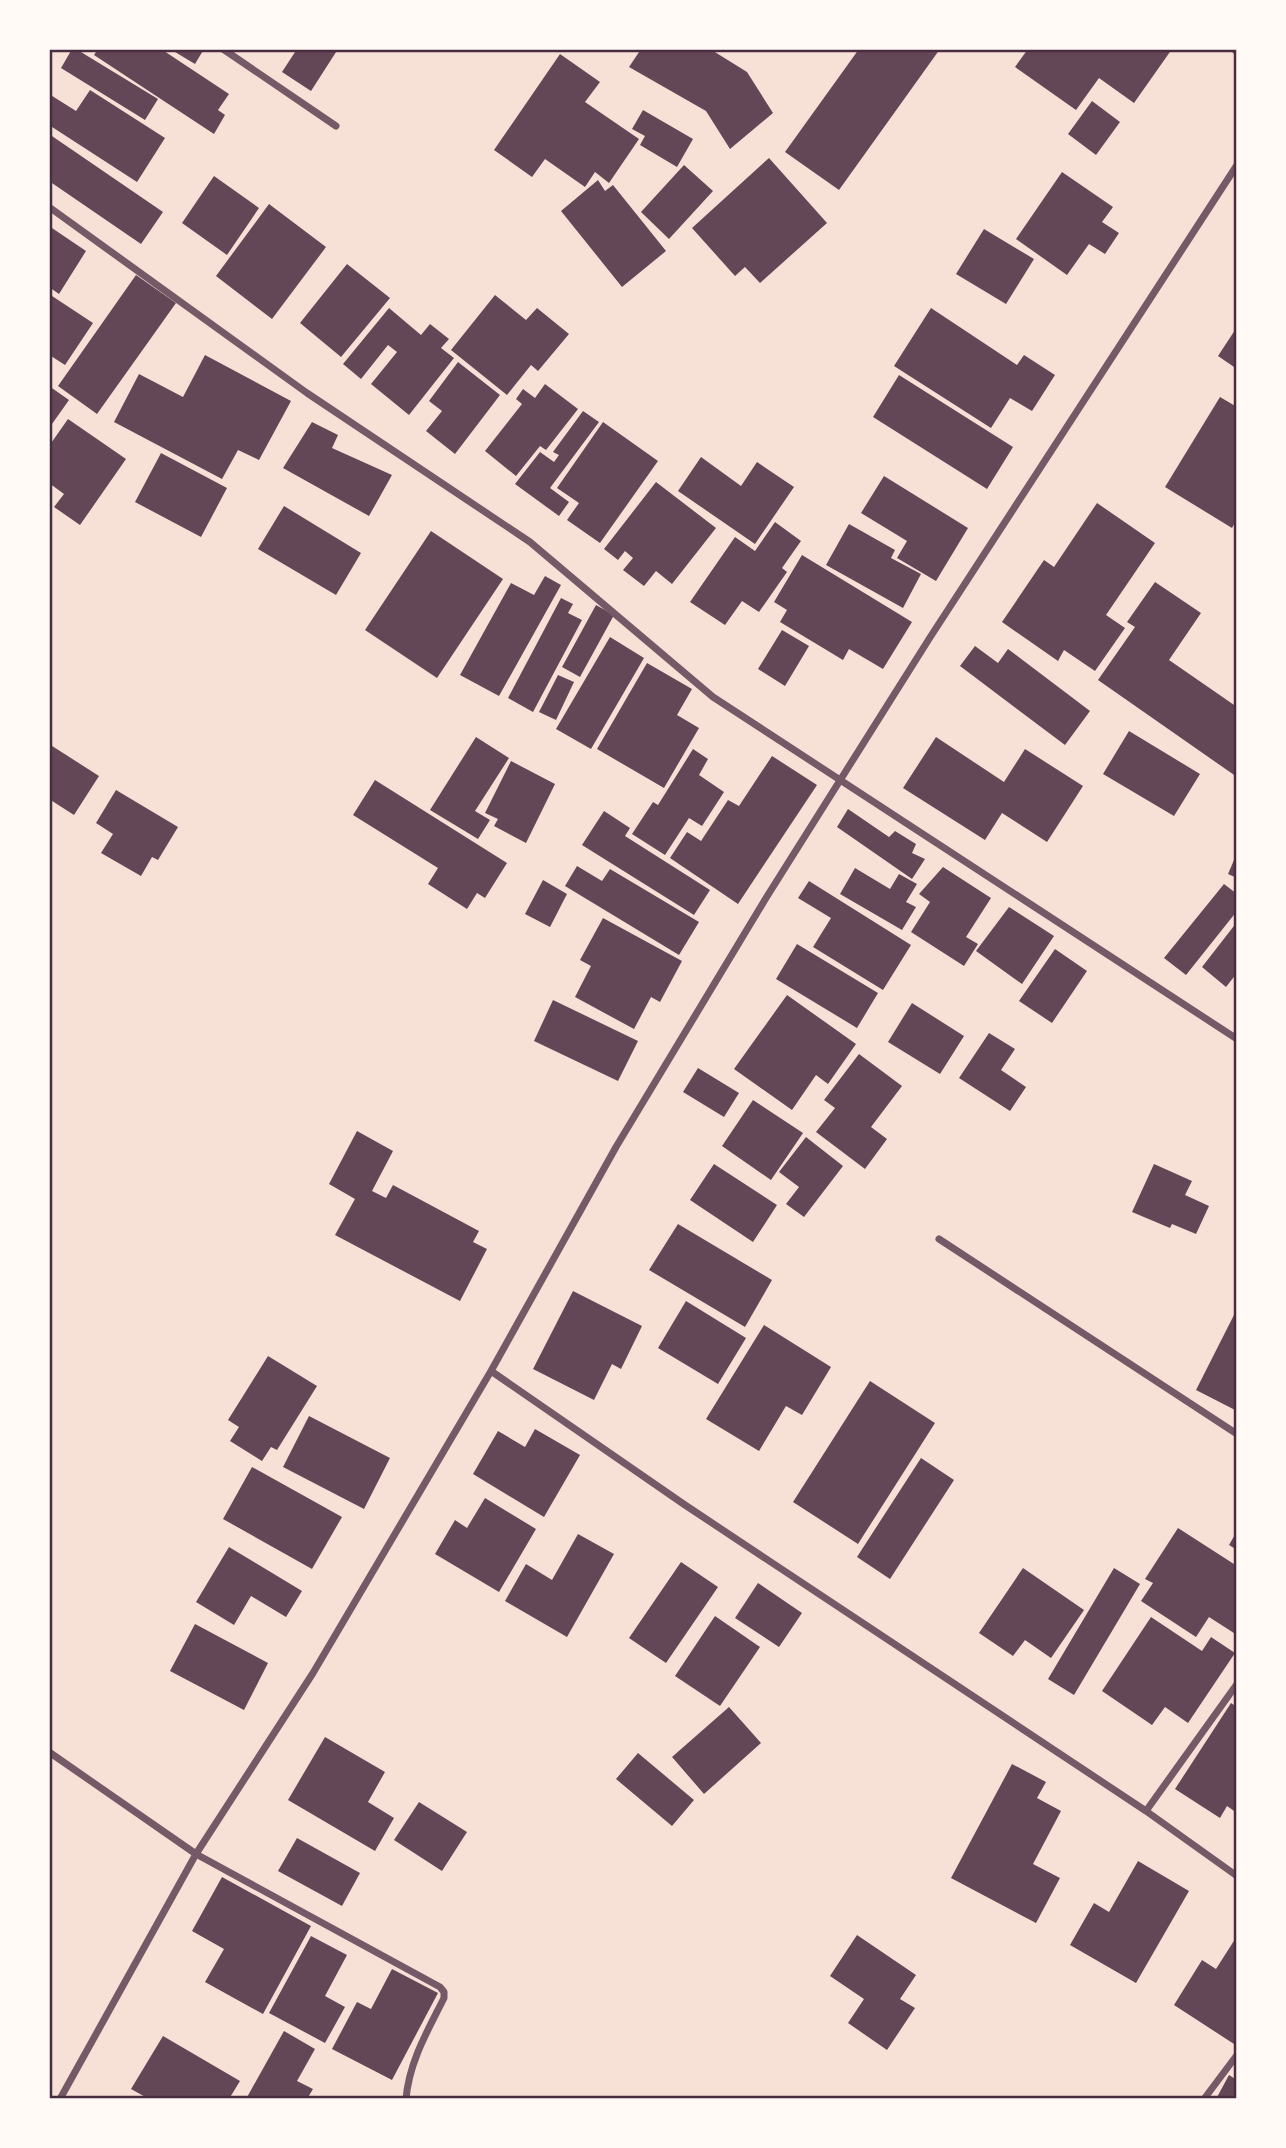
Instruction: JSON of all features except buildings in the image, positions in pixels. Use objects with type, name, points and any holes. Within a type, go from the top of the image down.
[{"type":"street","points":[[223,49],[336,126]]},
{"type":"street","points":[[60,2099],[196,1854],[313,1673],[491,1371],[615,1147],[766,898],[929,639],[1237,165]]},
{"type":"street","points":[[49,207],[307,393],[530,542],[713,697],[1237,1039]]},
{"type":"street","points":[[939,1238],[1237,1434]]},
{"type":"street","points":[[491,1371],[696,1513],[1146,1811],[1237,1876]]},
{"type":"street","points":[[1146,1811],[1237,1684]]},
{"type":"street","points":[[49,1752],[196,1854],[440,1987],[444,1998],[415,2058],[407,2084],[406,2099]]},
{"type":"street","points":[[1204,2099],[1237,2055]]}]
